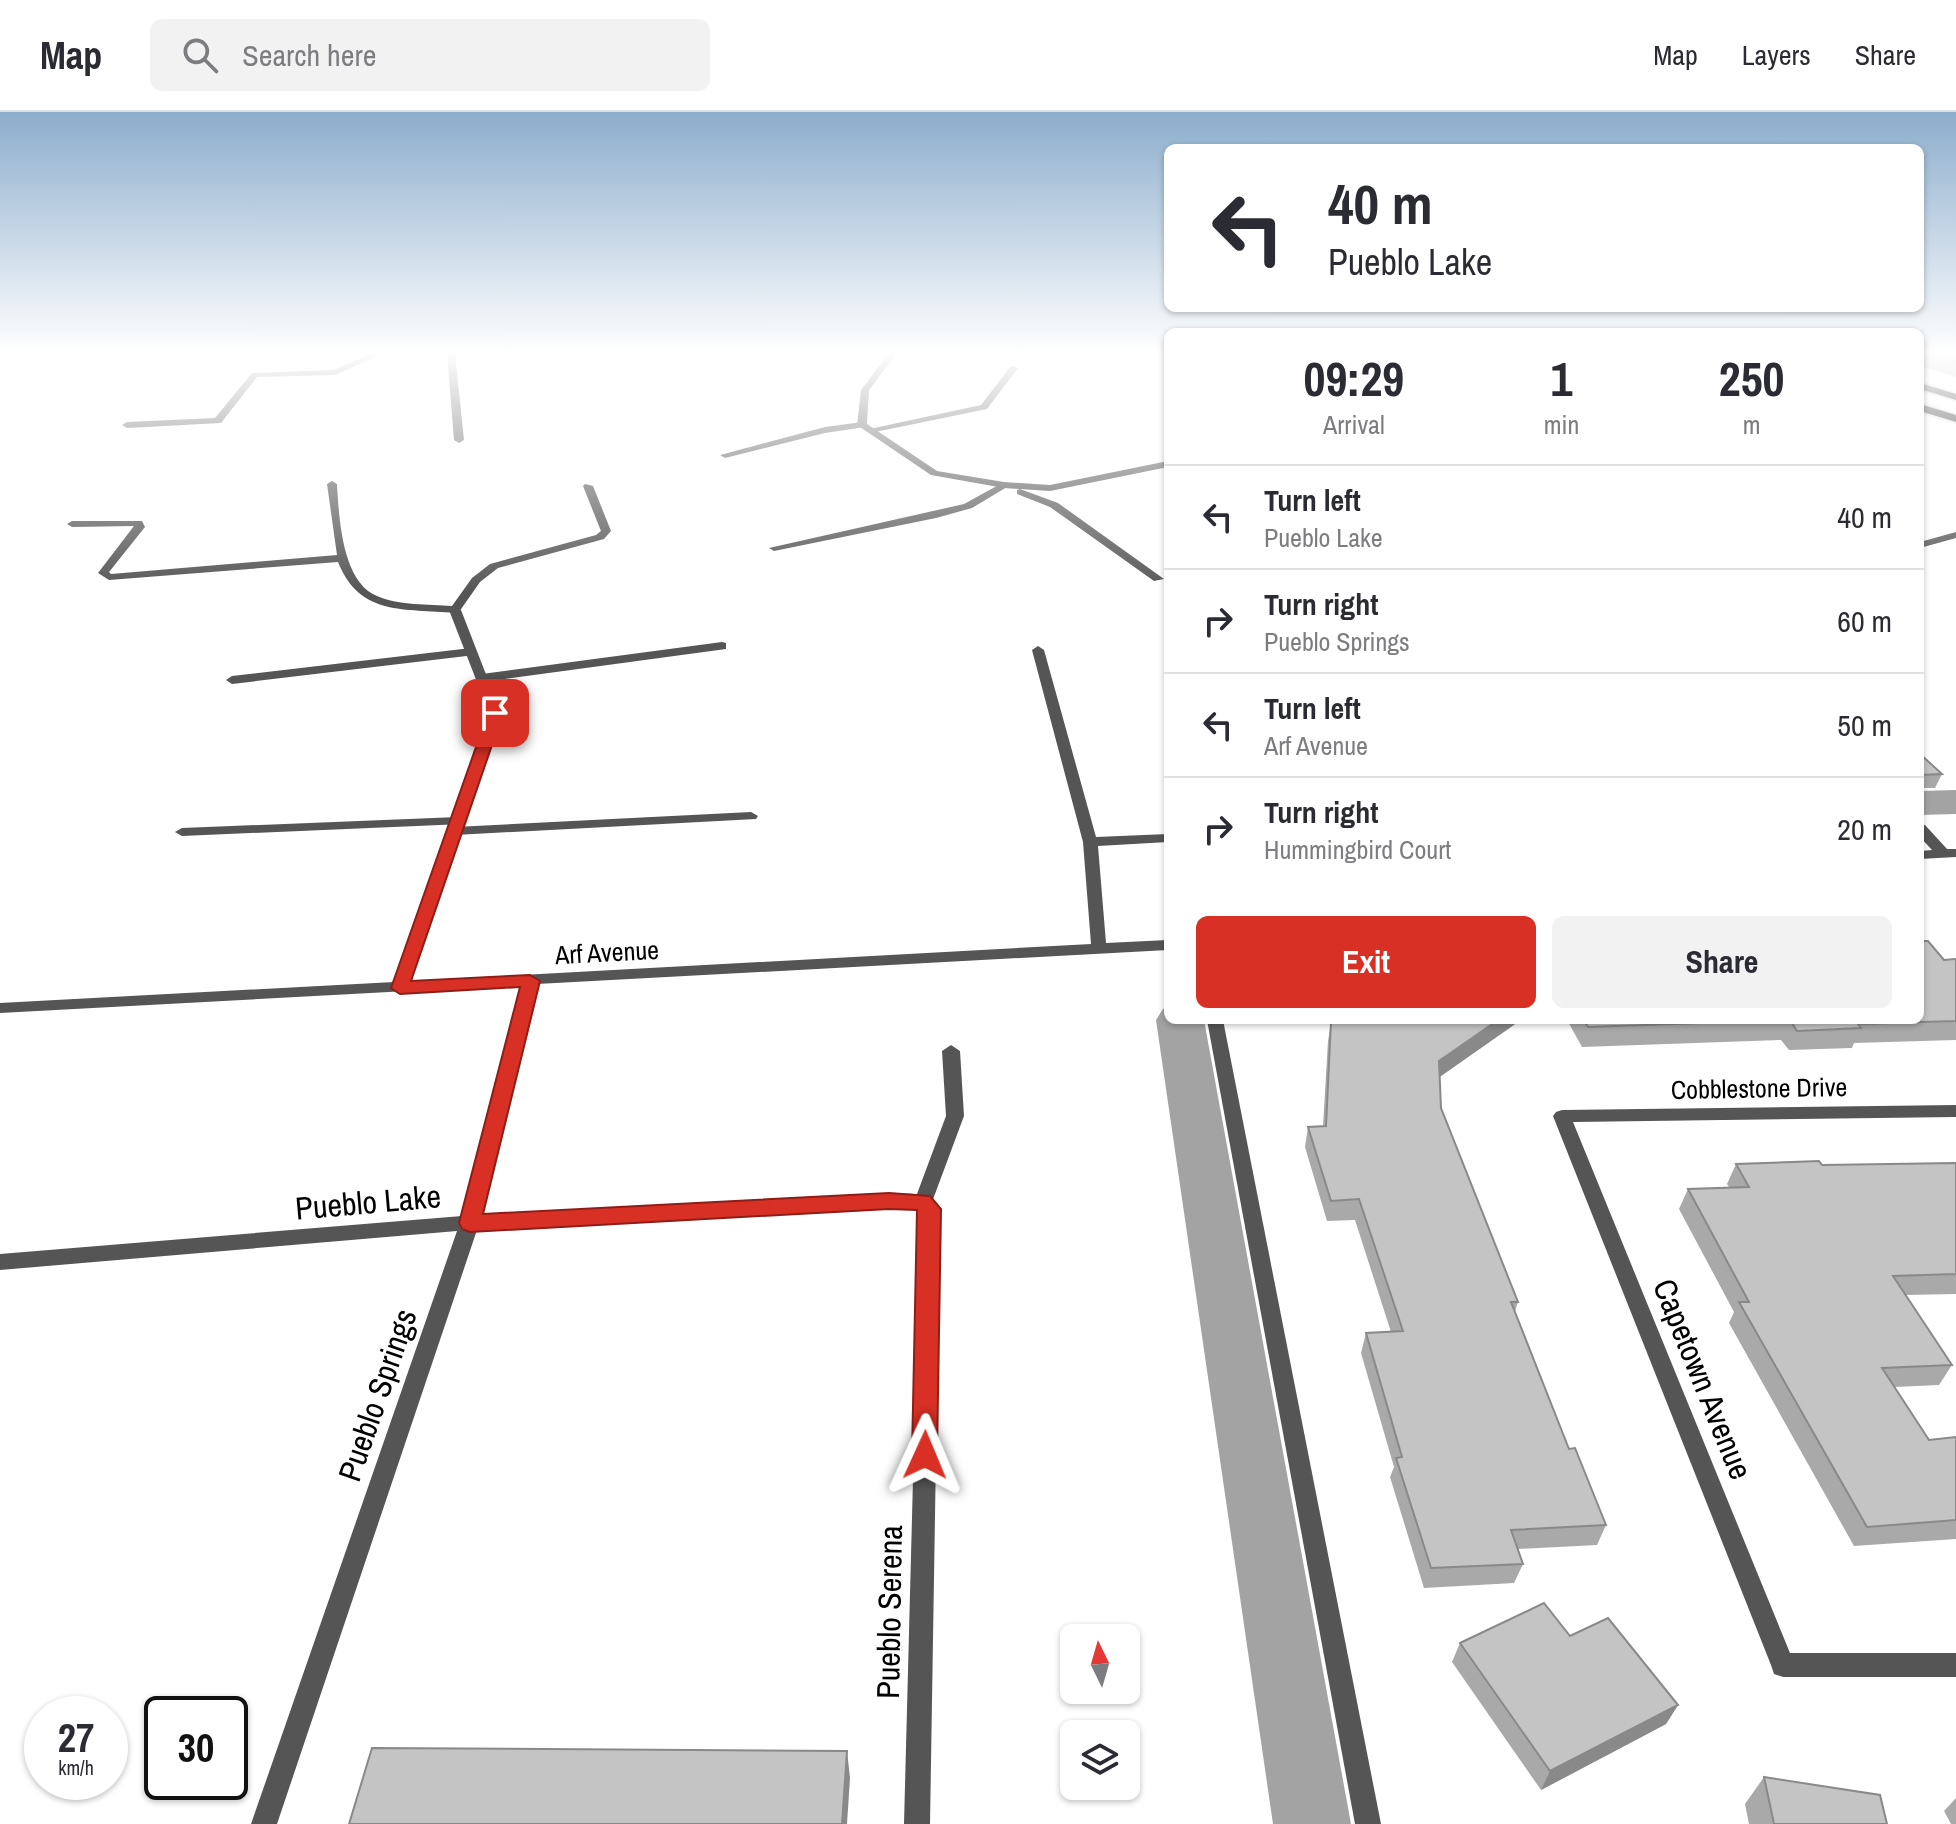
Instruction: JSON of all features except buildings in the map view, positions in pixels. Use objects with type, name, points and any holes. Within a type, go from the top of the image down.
[{"type":"street","points":[[458,433],[459,440]]},
{"type":"street","points":[[725,455],[813,433]]},
{"type":"street","points":[[875,433],[934,473],[1004,485],[1050,488],[1164,465]]},
{"type":"street","points":[[332,484],[336,541],[356,590],[371,599],[455,610]]},
{"type":"street","points":[[774,548],[968,506],[1004,485]]},
{"type":"street","points":[[1004,485],[1054,505],[1158,579]]},
{"type":"street","points":[[455,610],[476,580],[494,566],[600,537],[606,531],[588,486]]},
{"type":"street","points":[[72,524],[138,523],[140,527],[103,573],[109,577],[344,558]]},
{"type":"street","points":[[1924,544],[1956,535]]},
{"type":"street","points":[[400,988],[495,713],[455,610]]},
{"type":"street","points":[[482,678],[722,646]]},
{"type":"street","points":[[1038,650],[1090,842],[1099,950]]},
{"type":"street","points":[[232,680],[471,652]]},
{"type":"street","points":[[182,832],[751,816]]},
{"type":"street","points":[[1924,831],[1950,853]]},
{"type":"street","points":[[1090,842],[1164,838]]},
{"type":"street","points":[[1924,855],[1950,853]]},
{"type":"street","name":"Arf Avenue","points":[[0,1008],[1164,945]]},
{"type":"street","name":"Pueblo Springs","points":[[264,1824],[470,1223],[530,981]]},
{"type":"street","points":[[1216,1024],[1368,1824]]},
{"type":"street","name":"Pueblo Serena","points":[[917,1824],[926,1206],[955,1116],[951,1051]]},
{"type":"street","name":"Cobblestone Drive","points":[[1562,1116],[1956,1111]]},
{"type":"street","name":"Capetown Avenue","points":[[1562,1116],[1783,1665],[1956,1665]]},
{"type":"street","name":"Pueblo Lake","points":[[0,1262],[470,1223],[889,1201],[926,1206]]},
{"type":"waterway","points":[[1924,803],[1956,802]]},
{"type":"waterway","points":[[1181,1024],[1312,1824]]},
{"type":"route","points":[[495,713],[400,988],[530,981],[470,1223],[909,1200],[923,1202],[930,1209],[925,1455]]}]
